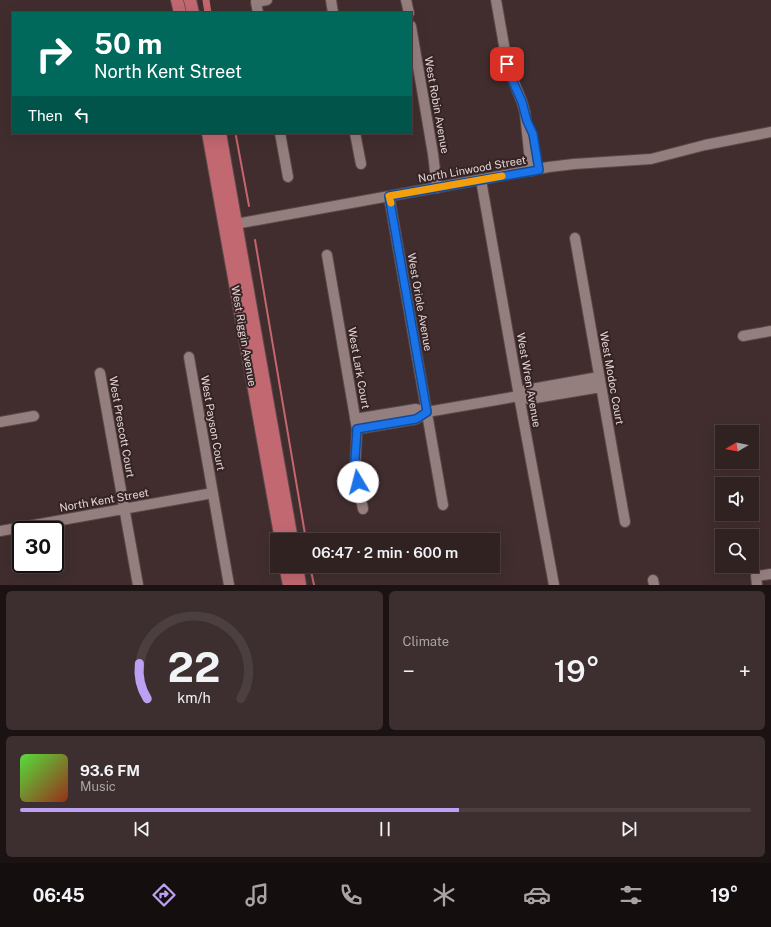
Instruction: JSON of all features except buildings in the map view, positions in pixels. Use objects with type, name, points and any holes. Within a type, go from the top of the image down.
[{"type":"main road","points":[[177,0],[180,12]]},
{"type":"main road","points":[[190,0],[193,12]]},
{"type":"main road","name":"West Riggin Avenue","points":[[208,134],[280,533]]},
{"type":"main road","name":"West Riggin Avenue","points":[[220,134],[291,533]]},
{"type":"main road","points":[[289,573],[289,585]]},
{"type":"main road","points":[[290,573],[293,585]]},
{"type":"main road","points":[[293,573],[300,585]]},
{"type":"street","points":[[258,12],[256,2],[268,0]]},
{"type":"street","points":[[331,0],[333,12]]},
{"type":"street","points":[[406,0],[409,12]]},
{"type":"street","points":[[496,0],[508,68],[533,134],[535,170]]},
{"type":"street","name":"West Robin Avenue","points":[[412,32],[433,154],[437,188]]},
{"type":"street","name":"North Linwood Street","points":[[224,226],[535,170],[574,164],[651,159],[704,145],[771,132]]},
{"type":"street","points":[[280,134],[288,177]]},
{"type":"street","points":[[355,134],[361,164]]},
{"type":"street","name":"West Wren Avenue","points":[[481,180],[554,585]]},
{"type":"street","name":"West Oriole Avenue","points":[[389,196],[443,505]]},
{"type":"street","name":"West Modoc Court","points":[[575,238],[625,522]]},
{"type":"street","name":"West Lark Court","points":[[327,255],[356,424],[355,468],[363,509]]},
{"type":"street","points":[[743,336],[771,332]]},
{"type":"street","name":"West Payson Court","points":[[189,357],[229,585]]},
{"type":"street","name":"West Prescott Court","points":[[100,373],[138,585]]},
{"type":"street","points":[[519,396],[526,390],[599,376]]},
{"type":"street","points":[[356,424],[416,409],[427,412],[519,396],[529,399],[601,387]]},
{"type":"street","points":[[0,422],[34,416]]},
{"type":"street","name":"North Kent Street","points":[[0,531],[213,493]]},
{"type":"street","points":[[757,585],[756,576],[771,574]]},
{"type":"waterway","points":[[206,0],[208,12]]},
{"type":"waterway","points":[[236,136],[249,206]]},
{"type":"waterway","points":[[255,240],[305,533]]},
{"type":"waterway","points":[[311,573],[314,585]]},
{"type":"slow traffic","points":[[391,203],[389,196],[502,176]]},
{"type":"route","points":[[358,482],[355,468],[357,429],[416,419],[427,412],[389,196],[539,170],[533,134],[507,64]]}]
